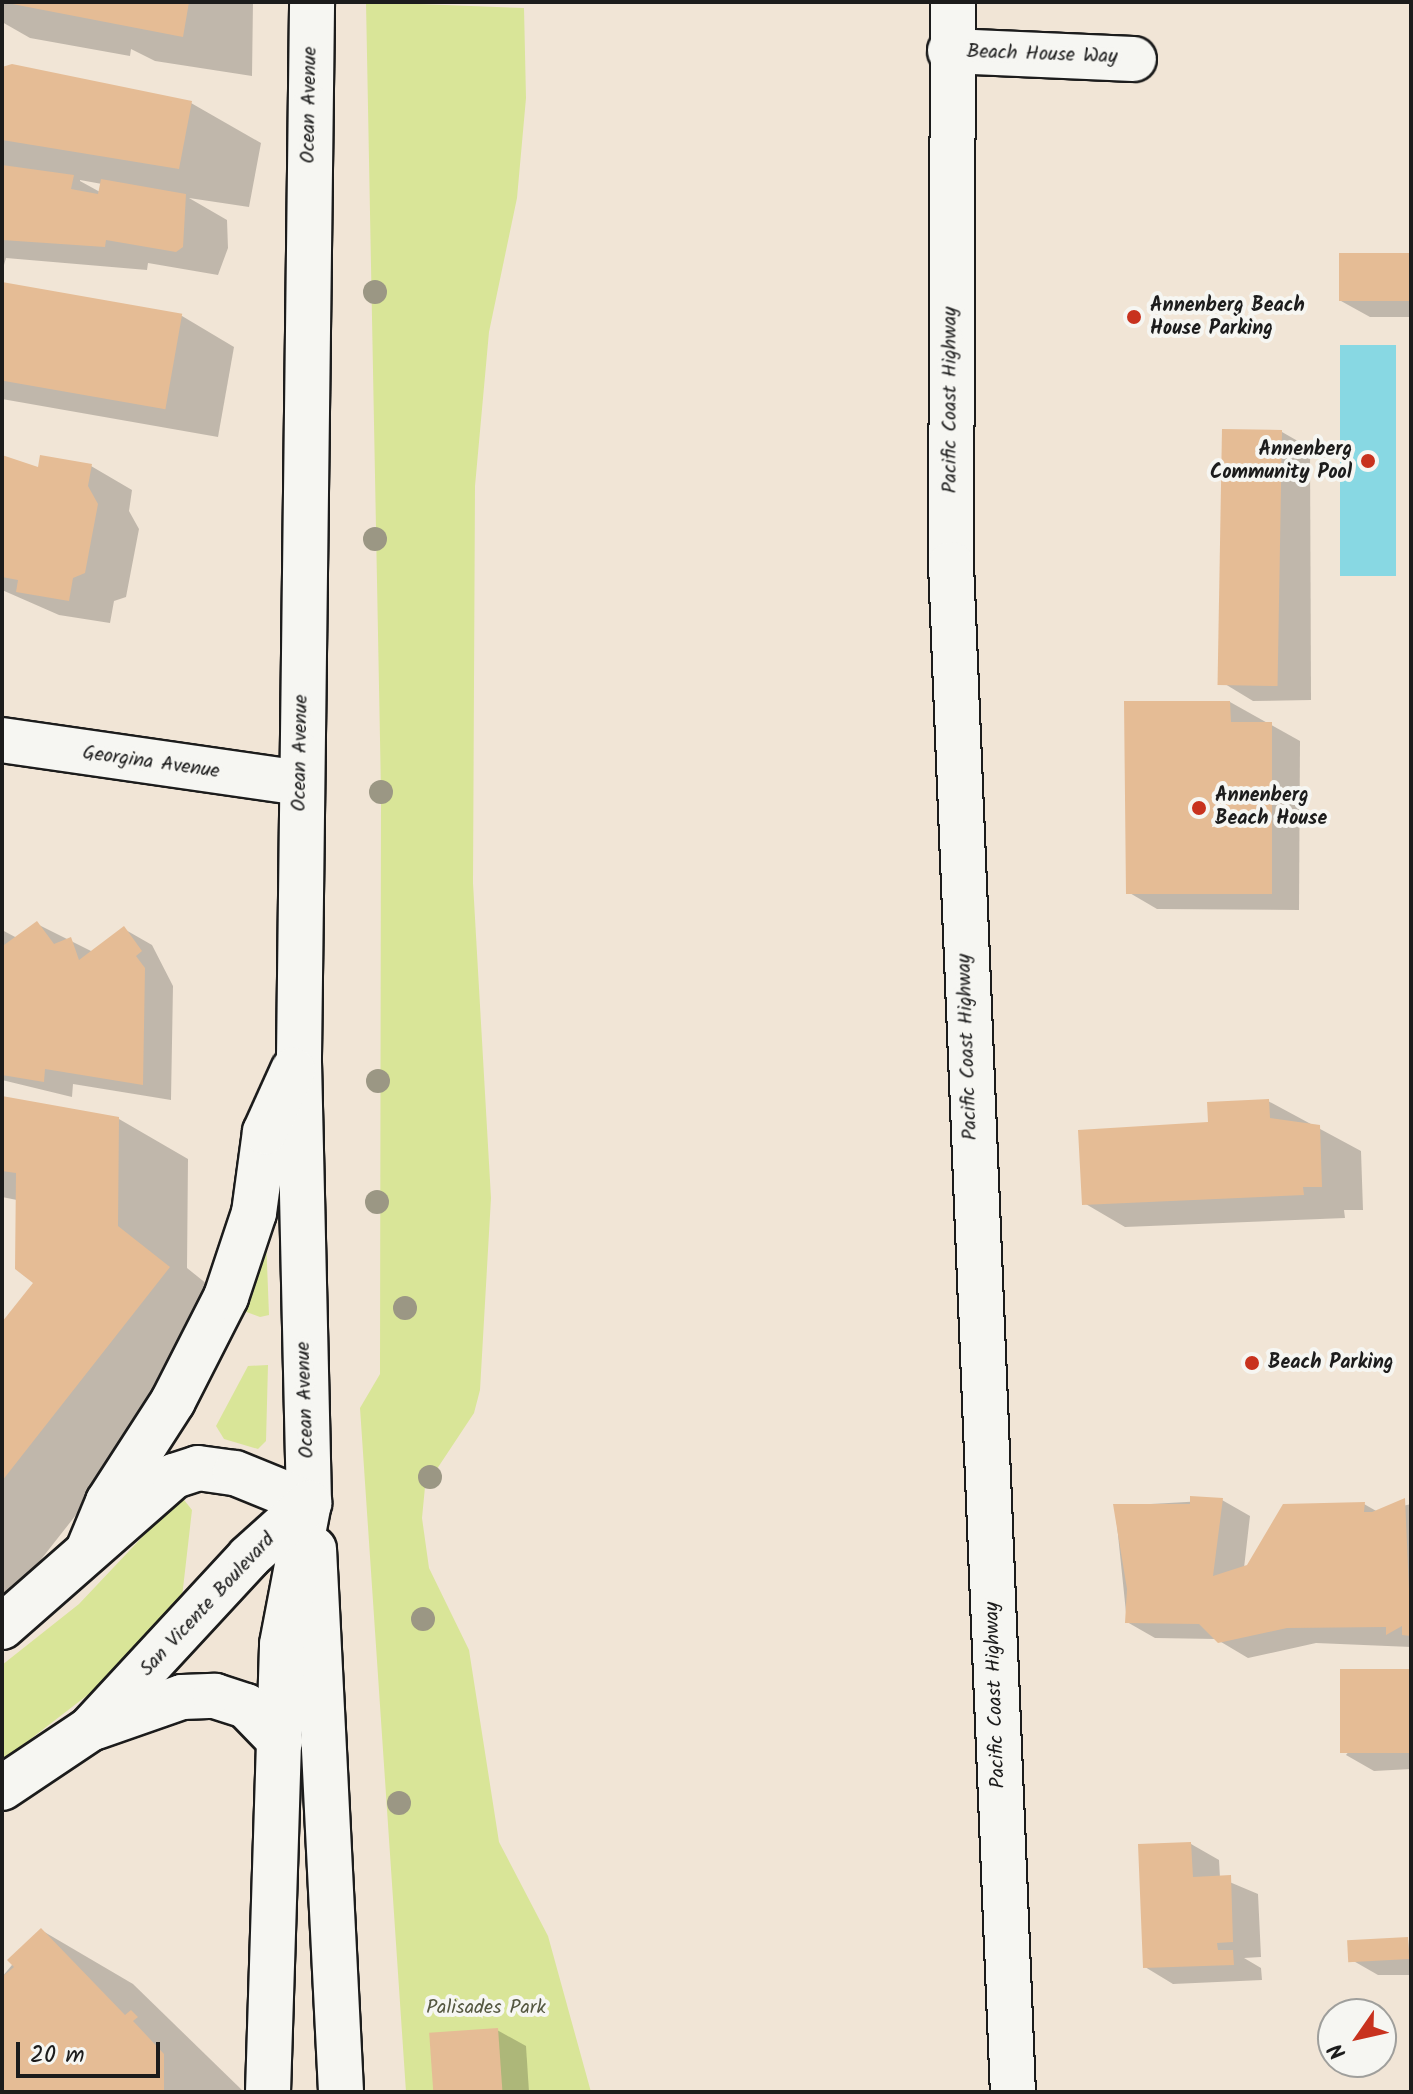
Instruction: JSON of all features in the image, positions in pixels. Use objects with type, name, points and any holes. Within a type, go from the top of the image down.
[{"type":"main road","name":"Ocean Avenue","points":[[312,2],[299,1057],[309,1503],[325,1663],[341,2092]]},
{"type":"main road","name":"Pacific Coast Highway","points":[[953,2],[950,51],[951,564],[1013,2092]]},
{"type":"main road","name":"Beach House Way","points":[[950,51],[1134,59]]},
{"type":"main road","name":"Georgina Avenue","points":[[2,740],[300,783]]},
{"type":"main road","points":[[89,1548],[108,1502],[173,1401],[226,1297],[254,1213],[265,1132],[299,1057]]},
{"type":"main road","points":[[2,1627],[174,1476],[198,1468],[235,1473],[309,1503]]},
{"type":"main road","name":"Ocean Avenue","points":[[268,2092],[282,1644],[309,1503]]},
{"type":"main road","name":"San Vicente Boulevard","points":[[2,1788],[90,1729],[249,1557],[309,1503]]},
{"type":"main road","points":[[90,1729],[182,1697],[215,1696],[246,1706],[280,1741]]},
{"type":"green space","name":"Palisades Park","points":[[366,2],[524,8],[526,98],[517,198],[489,332],[475,486],[473,883],[491,1198],[480,1390],[474,1413],[425,1487],[422,1518],[429,1568],[469,1650],[499,1842],[548,1936],[591,2092],[406,2092],[360,1408],[380,1374],[381,792]]},
{"type":"green space","points":[[266,1238],[269,1315],[260,1317],[241,1310]]},
{"type":"green space","points":[[268,1365],[266,1441],[258,1449],[224,1439],[216,1426],[248,1366]]},
{"type":"green space","points":[[181,1496],[192,1510],[181,1606],[124,1667],[2,1761],[2,1665],[79,1604]]},
{"type":"water","name":"Annenberg Community Pool","points":[[1340,345],[1396,345],[1396,576],[1340,576]]},
{"type":"building","points":[[2,2],[189,2],[183,37]]},
{"type":"building","points":[[12,64],[192,101],[179,169],[2,140],[2,67]]},
{"type":"building","points":[[2,165],[74,175],[71,189],[98,194],[101,179],[186,194],[183,247],[176,252],[106,240],[105,247],[2,240]]},
{"type":"building","points":[[1339,253],[1411,253],[1411,301],[1339,301]]},
{"type":"building","points":[[2,282],[182,314],[165,409],[2,380]]},
{"type":"building","points":[[1222,429],[1282,430],[1278,686],[1218,685]]},
{"type":"building","points":[[2,455],[38,467],[40,455],[92,464],[88,486],[98,504],[85,573],[73,578],[69,601],[16,592],[18,580],[2,577]]},
{"type":"building","name":"Annenberg Beach House","points":[[1124,701],[1230,701],[1231,722],[1272,722],[1272,894],[1126,894]]},
{"type":"building","points":[[37,921],[54,944],[71,937],[79,960],[124,926],[142,951],[136,956],[145,968],[143,1085],[45,1069],[44,1082],[2,1075],[2,931],[4,945]]},
{"type":"building","points":[[2,1096],[119,1117],[118,1226],[170,1267],[2,1481],[2,1322],[33,1283],[15,1269],[16,1173],[2,1171]]},
{"type":"building","points":[[1269,1099],[1270,1118],[1320,1125],[1322,1187],[1303,1187],[1304,1195],[1082,1205],[1078,1130],[1208,1122],[1207,1102]]},
{"type":"building","points":[[1190,1496],[1223,1498],[1213,1576],[1247,1565],[1283,1504],[1365,1502],[1364,1512],[1372,1512],[1405,1498],[1411,1636],[1402,1635],[1402,1626],[1386,1635],[1386,1627],[1287,1628],[1218,1643],[1199,1624],[1125,1623],[1127,1589],[1113,1504],[1190,1504]]},
{"type":"building","points":[[1340,1669],[1411,1669],[1411,1753],[1340,1753]]},
{"type":"building","points":[[1191,1842],[1193,1877],[1231,1875],[1233,1942],[1217,1943],[1218,1950],[1233,1950],[1234,1965],[1143,1968],[1138,1844]]},
{"type":"building","points":[[41,1928],[125,2015],[131,2010],[138,2017],[133,2021],[164,2054],[164,2092],[2,2092],[2,1977],[14,1967],[7,1960]]},
{"type":"building","points":[[1408,1937],[1409,1959],[1348,1962],[1347,1940]]},
{"type":"building","points":[[498,2028],[502,2092],[433,2092],[429,2033]]},
{"type":"place","name":"Annenberg Beach House Parking","points":[[1134,317]]},
{"type":"place","name":"Annenberg Community Pool","points":[[1368,461]]},
{"type":"place","name":"Annenberg Beach House","points":[[1199,808]]},
{"type":"place","name":"Beach Parking","points":[[1252,1363]]}]
